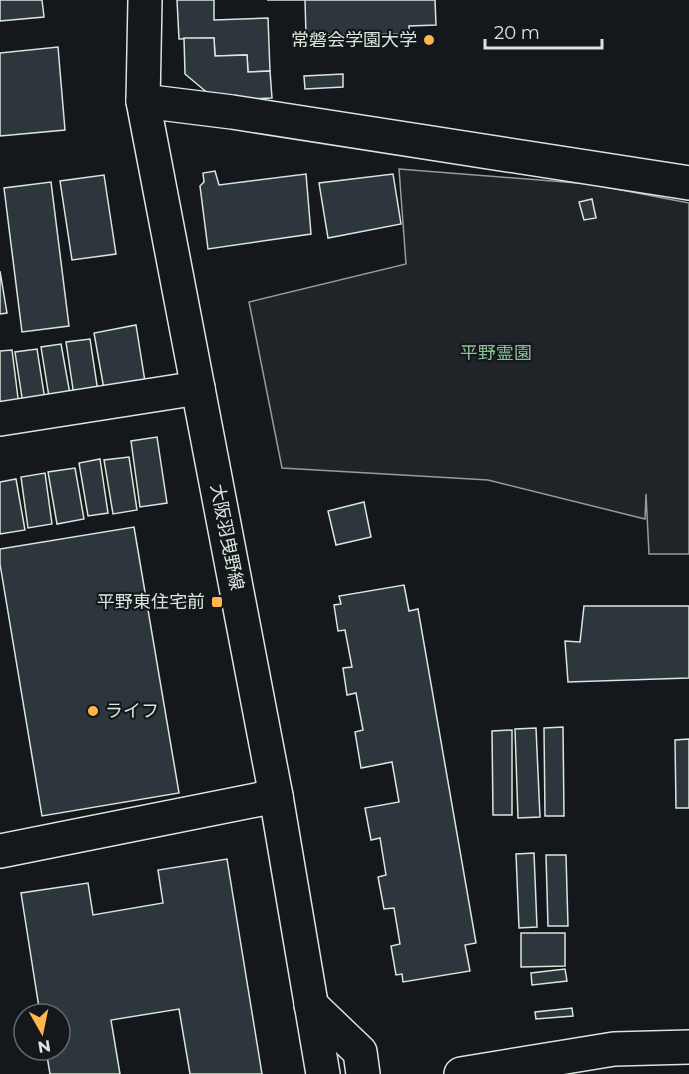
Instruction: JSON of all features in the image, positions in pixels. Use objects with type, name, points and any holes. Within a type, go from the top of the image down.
[{"type":"street","name":"大阪羽曳野線","points":[[144,0],[143,101],[276,796],[323,1074]]},
{"type":"street","points":[[143,101],[232,112],[689,183]]},
{"type":"street","points":[[0,419],[198,388]]},
{"type":"street","points":[[0,851],[276,796]]},
{"type":"street","points":[[311,1005],[360,1052],[363,1074]]},
{"type":"street","points":[[461,1074],[614,1049],[689,1047]]},
{"type":"green space","name":"平野霊園","points":[[399,169],[590,184],[689,203],[689,554],[649,554],[646,494],[645,519],[488,480],[282,468],[249,302],[406,264]]},
{"type":"building","points":[[0,0],[42,0],[44,17],[0,21]]},
{"type":"building","points":[[177,0],[214,0],[214,20],[268,18],[270,71],[248,72],[247,55],[215,56],[214,38],[179,39]]},
{"type":"building","points":[[305,0],[435,0],[436,25],[409,26],[409,34],[306,35]]},
{"type":"building","points":[[184,38],[214,38],[215,56],[247,55],[248,72],[270,71],[272,98],[216,100],[185,74]]},
{"type":"building","points":[[58,47],[65,130],[0,136],[0,53]]},
{"type":"building","points":[[343,74],[343,87],[305,89],[304,76]]},
{"type":"building","points":[[215,171],[219,185],[306,174],[311,234],[208,249],[200,186],[204,182],[203,173]]},
{"type":"building","points":[[393,174],[401,224],[328,238],[319,183]]},
{"type":"building","points":[[104,175],[116,254],[72,260],[60,181]]},
{"type":"building","points":[[51,182],[69,326],[22,332],[4,188]]},
{"type":"building","points":[[592,199],[596,218],[584,220],[579,202]]},
{"type":"building","points":[[0,271],[7,313],[0,314]]},
{"type":"building","points":[[136,325],[146,388],[105,395],[94,333]]},
{"type":"building","points":[[90,339],[98,392],[74,396],[66,342]]},
{"type":"building","points":[[61,344],[70,394],[49,397],[41,347]]},
{"type":"building","points":[[37,349],[45,400],[23,404],[15,352]]},
{"type":"building","points":[[12,350],[19,406],[0,408],[0,351]]},
{"type":"building","points":[[157,437],[167,503],[140,507],[131,441]]},
{"type":"building","points":[[129,457],[137,510],[113,514],[104,460]]},
{"type":"building","points":[[100,459],[108,513],[88,516],[79,463]]},
{"type":"building","points":[[75,468],[84,519],[57,524],[48,472]]},
{"type":"building","points":[[45,473],[52,524],[28,528],[21,477]]},
{"type":"building","points":[[16,479],[25,530],[0,534],[0,482]]},
{"type":"building","points":[[364,502],[371,537],[336,545],[328,511]]},
{"type":"building","points":[[134,527],[179,793],[42,816],[0,564],[0,549]]},
{"type":"building","points":[[404,585],[409,611],[418,609],[476,943],[465,945],[470,971],[403,982],[402,974],[396,975],[391,946],[400,944],[394,908],[384,909],[378,877],[386,875],[380,838],[371,840],[365,808],[399,802],[392,762],[361,768],[355,732],[363,730],[356,693],[347,695],[343,668],[352,667],[345,630],[338,631],[334,605],[341,604],[339,596]]},
{"type":"building","points":[[584,606],[689,606],[689,678],[568,682],[565,641],[580,642]]},
{"type":"building","points":[[563,727],[564,816],[545,816],[544,728]]},
{"type":"building","points":[[536,728],[540,817],[518,818],[515,729]]},
{"type":"building","points":[[512,730],[512,815],[493,815],[492,731]]},
{"type":"building","points":[[689,739],[689,808],[676,808],[675,740]]},
{"type":"building","points":[[534,853],[537,927],[519,928],[516,854]]},
{"type":"building","points":[[546,855],[566,855],[568,926],[548,926]]},
{"type":"building","points":[[227,859],[262,1074],[190,1074],[179,1009],[111,1020],[120,1074],[50,1074],[48,1062],[72,1062],[72,1002],[38,1002],[21,893],[88,883],[93,915],[163,903],[158,870]]},
{"type":"building","points":[[521,933],[565,933],[565,966],[521,967]]},
{"type":"building","points":[[565,969],[567,981],[532,985],[531,973]]},
{"type":"building","points":[[572,1008],[573,1016],[536,1019],[535,1012]]},
{"type":"place","name":"常磐会学園大学","points":[[429,40]]},
{"type":"place","name":"平野東住宅前","points":[[217,602]]},
{"type":"place","name":"ライフ","points":[[93,711]]}]
